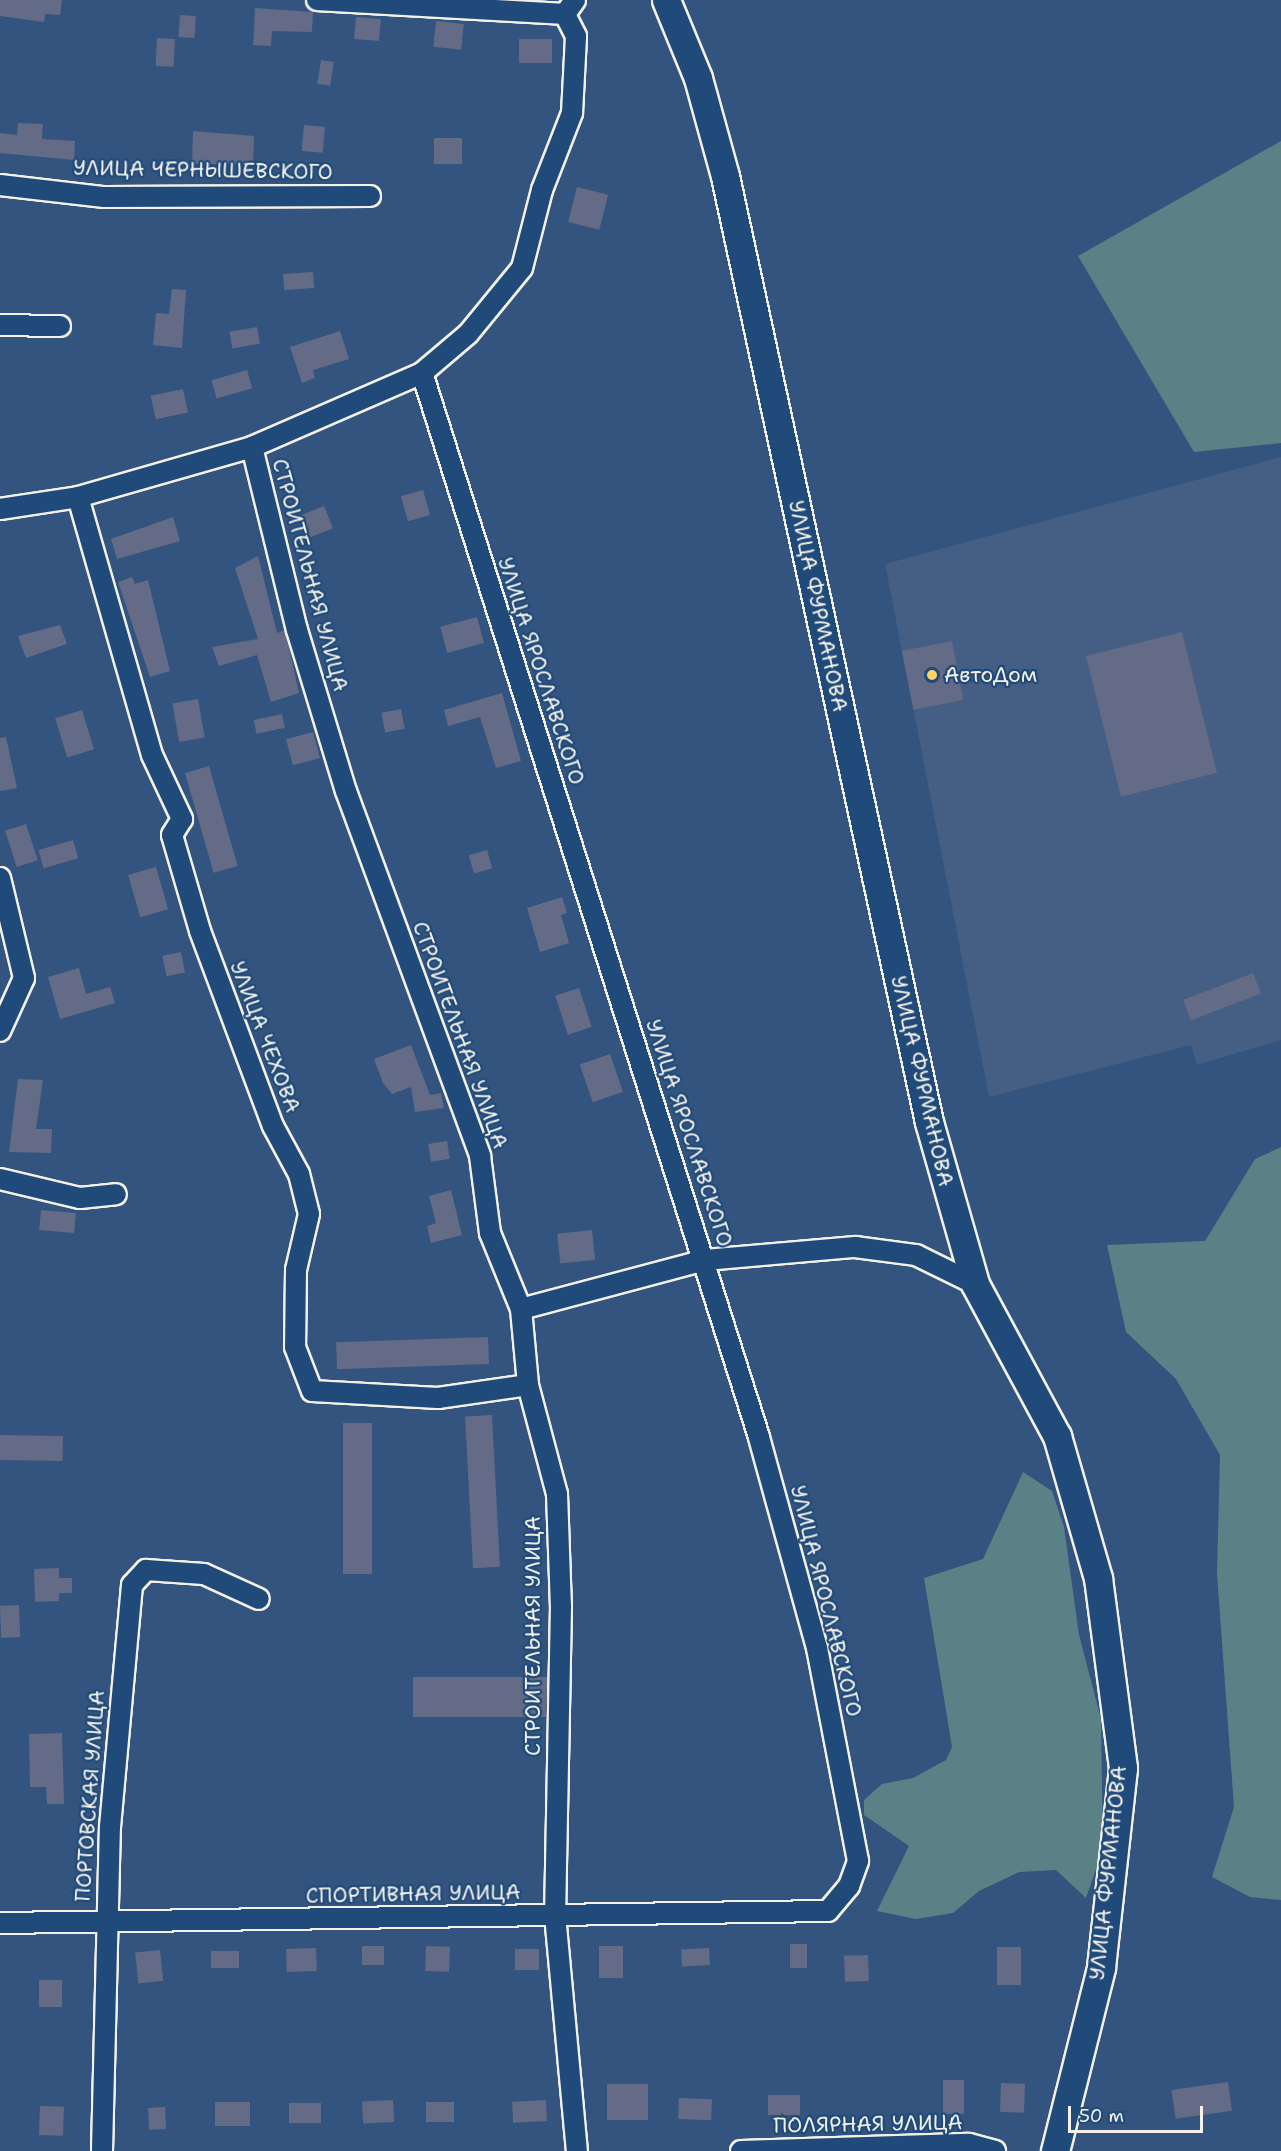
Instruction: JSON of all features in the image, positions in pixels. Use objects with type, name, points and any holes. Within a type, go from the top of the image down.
[{"type":"main road","name":"УЛИЦА ФУРМАНОВА","points":[[666,0],[698,78],[725,176],[929,1122],[975,1284],[1057,1436],[1098,1578],[1123,1768],[1101,1968],[1055,2151]]},
{"type":"street","points":[[0,509],[78,497],[252,447],[422,373],[468,334],[522,268],[542,190],[572,113],[576,36],[570,7],[317,0]]},
{"type":"street","name":"УЛИЦА ЧЕРНЫШЕВСКОГО","points":[[0,185],[104,197],[369,196]]},
{"type":"street","points":[[0,325],[60,326]]},
{"type":"street","name":"УЛИЦА ЯРОСЛАВСКОГО","points":[[422,373],[705,1260],[817,1648],[855,1828],[858,1860],[849,1886],[828,1911]]},
{"type":"street","name":"СТРОИТЕЛЬНАЯ УЛИЦА","points":[[252,447],[297,630],[346,791],[480,1156],[490,1233],[521,1309],[528,1385],[557,1494],[561,1606],[555,1915],[577,2151]]},
{"type":"street","name":"УЛИЦА ЧЕХОВА","points":[[78,497],[152,755],[182,819],[172,835],[200,931],[273,1126],[299,1174],[309,1214],[296,1270],[295,1347],[312,1391],[438,1398],[528,1385]]},
{"type":"street","points":[[0,878],[24,978],[0,1031]]},
{"type":"street","points":[[0,1179],[80,1198],[117,1194]]},
{"type":"street","points":[[521,1309],[705,1260],[855,1247],[916,1255],[975,1284]]},
{"type":"street","name":"ПОРТОВСКАЯ УЛИЦА","points":[[102,2151],[105,1925],[132,1585],[146,1570],[204,1574],[259,1599]]},
{"type":"street","name":"СПОРТИВНАЯ УЛИЦА","points":[[0,1923],[105,1925],[828,1911]]},
{"type":"street","name":"ПОЛЯРНАЯ УЛИЦА","points":[[741,2151],[969,2144],[995,2151]]},
{"type":"shaded area","points":[[1281,457],[1281,1040],[1197,1065],[1191,1045],[989,1097],[885,564]]},
{"type":"green space","points":[[1281,141],[1281,443],[1194,452],[1078,256]]},
{"type":"green space","points":[[1281,1147],[1281,1900],[1250,1897],[1212,1877],[1234,1807],[1217,1574],[1220,1455],[1176,1379],[1126,1332],[1107,1245],[1205,1241],[1255,1159]]},
{"type":"green space","points":[[1023,1472],[1052,1491],[1064,1527],[1079,1635],[1101,1719],[1103,1849],[1086,1898],[1056,1870],[1019,1872],[979,1891],[953,1913],[916,1919],[877,1911],[909,1846],[864,1815],[864,1800],[882,1784],[913,1778],[946,1760],[952,1747],[924,1578],[983,1559]]},
{"type":"building","points":[[0,0],[62,0],[60,15],[45,14],[44,22],[0,16]]},
{"type":"building","points":[[255,8],[313,12],[312,32],[272,31],[271,46],[253,45]]},
{"type":"building","points":[[180,15],[196,16],[194,38],[178,37]]},
{"type":"building","points":[[356,17],[381,19],[379,41],[354,39]]},
{"type":"building","points":[[436,21],[464,24],[461,50],[433,47]]},
{"type":"building","points":[[157,38],[175,39],[174,67],[156,66]]},
{"type":"building","points":[[519,39],[552,39],[552,63],[519,63]]},
{"type":"building","points":[[321,60],[334,62],[330,86],[317,84]]},
{"type":"building","points":[[18,123],[43,124],[42,139],[75,141],[74,160],[0,153],[0,133],[17,135]]},
{"type":"building","points":[[304,125],[325,127],[323,153],[302,151]]},
{"type":"building","points":[[193,131],[254,136],[253,164],[192,164]]},
{"type":"building","points":[[434,138],[462,138],[462,164],[434,164]]},
{"type":"building","points":[[577,187],[608,195],[599,230],[568,222]]},
{"type":"building","points":[[313,272],[314,288],[284,290],[283,274]]},
{"type":"building","points":[[172,289],[186,290],[182,348],[153,345],[156,313],[169,314]]},
{"type":"building","points":[[257,327],[260,344],[232,349],[229,332]]},
{"type":"building","points":[[340,331],[349,359],[313,370],[315,378],[302,383],[290,347]]},
{"type":"building","points":[[247,370],[252,388],[217,398],[211,380]]},
{"type":"building","points":[[183,389],[188,412],[156,419],[151,396]]},
{"type":"building","points":[[423,490],[430,515],[408,521],[401,496]]},
{"type":"building","points":[[324,506],[333,528],[310,538],[301,515]]},
{"type":"building","points":[[173,517],[180,541],[117,559],[111,539]]},
{"type":"building","points":[[258,556],[277,633],[285,630],[299,693],[271,702],[257,655],[219,666],[212,647],[258,639],[235,568]]},
{"type":"building","points":[[132,577],[135,584],[148,580],[170,671],[150,677],[118,582]]},
{"type":"building","points":[[477,617],[484,643],[447,653],[440,627]]},
{"type":"building","points":[[60,625],[67,644],[26,658],[18,636]]},
{"type":"building","points":[[1182,632],[1217,773],[1121,797],[1086,656]]},
{"type":"building","name":"АвтоДом","points":[[952,641],[963,700],[913,710],[902,651]]},
{"type":"building","points":[[502,693],[521,761],[496,768],[480,717],[448,726],[444,710]]},
{"type":"building","points":[[198,699],[205,737],[179,742],[172,704]]},
{"type":"building","points":[[401,709],[405,729],[385,732],[381,713]]},
{"type":"building","points":[[82,710],[94,749],[67,757],[55,718]]},
{"type":"building","points":[[282,714],[285,728],[257,734],[254,720]]},
{"type":"building","points":[[313,732],[320,758],[293,765],[286,739]]},
{"type":"building","points":[[6,737],[17,788],[0,791],[0,738]]},
{"type":"building","points":[[209,766],[238,866],[214,873],[185,773]]},
{"type":"building","points":[[26,824],[38,860],[17,867],[5,831]]},
{"type":"building","points":[[73,840],[78,858],[44,868],[38,850]]},
{"type":"building","points":[[487,850],[492,868],[474,874],[469,855]]},
{"type":"building","points":[[156,867],[168,909],[140,917],[128,875]]},
{"type":"building","points":[[562,897],[567,913],[561,915],[569,943],[540,952],[527,908]]},
{"type":"building","points":[[181,952],[185,973],[166,976],[162,956]]},
{"type":"building","points":[[79,968],[86,994],[110,987],[115,1003],[60,1019],[48,977]]},
{"type":"building","points":[[1253,973],[1261,994],[1191,1020],[1183,1000]]},
{"type":"building","points":[[579,988],[592,1027],[568,1035],[555,996]]},
{"type":"building","points":[[411,1045],[430,1095],[441,1093],[444,1108],[415,1112],[411,1087],[392,1094],[383,1083],[374,1059]]},
{"type":"building","points":[[610,1054],[623,1092],[593,1102],[580,1064]]},
{"type":"building","points":[[18,1079],[43,1080],[36,1129],[52,1129],[51,1153],[9,1152]]},
{"type":"building","points":[[447,1141],[450,1159],[431,1162],[428,1144]]},
{"type":"building","points":[[451,1190],[462,1235],[431,1243],[427,1226],[436,1223],[429,1196]]},
{"type":"building","points":[[41,1210],[76,1213],[74,1233],[39,1230]]},
{"type":"building","points":[[592,1230],[595,1260],[560,1263],[557,1234]]},
{"type":"building","points":[[488,1337],[489,1364],[337,1369],[336,1342]]},
{"type":"building","points":[[492,1415],[500,1567],[473,1568],[465,1416]]},
{"type":"building","points":[[343,1423],[372,1423],[372,1574],[343,1574]]},
{"type":"building","points":[[0,1435],[63,1436],[63,1461],[0,1460]]},
{"type":"building","points":[[59,1568],[59,1578],[72,1578],[72,1593],[59,1593],[59,1601],[35,1602],[34,1569]]},
{"type":"building","points":[[19,1605],[20,1637],[1,1638],[0,1606]]},
{"type":"building","points":[[413,1677],[548,1677],[548,1717],[413,1717]]},
{"type":"building","points":[[62,1733],[64,1804],[47,1804],[46,1787],[30,1787],[29,1734]]},
{"type":"building","points":[[790,1944],[807,1944],[807,1968],[790,1968]]},
{"type":"building","points":[[362,1946],[384,1946],[384,1965],[362,1965]]},
{"type":"building","points":[[426,1946],[450,1947],[449,1972],[425,1971]]},
{"type":"building","points":[[599,1946],[623,1946],[623,1978],[599,1978]]},
{"type":"building","points":[[997,1947],[1021,1947],[1021,1985],[997,1985]]},
{"type":"building","points":[[316,1948],[317,1971],[287,1972],[286,1949]]},
{"type":"building","points":[[709,1948],[710,1965],[682,1966],[681,1949]]},
{"type":"building","points":[[515,1949],[539,1949],[539,1970],[515,1970]]},
{"type":"building","points":[[160,1950],[163,1981],[138,1983],[135,1953]]},
{"type":"building","points":[[211,1951],[239,1951],[239,1968],[211,1968]]},
{"type":"building","points":[[868,1955],[869,1981],[845,1982],[844,1956]]},
{"type":"building","points":[[39,1980],[62,1980],[62,2007],[39,2007]]},
{"type":"building","points":[[943,2080],[964,2080],[964,2114],[943,2114]]},
{"type":"building","points":[[1228,2082],[1232,2111],[1176,2119],[1172,2090]]},
{"type":"building","points":[[1001,2083],[1025,2084],[1024,2113],[1000,2112]]},
{"type":"building","points":[[607,2084],[648,2084],[648,2120],[607,2120]]},
{"type":"building","points":[[768,2095],[800,2095],[800,2115],[768,2115]]},
{"type":"building","points":[[679,2098],[712,2099],[711,2120],[678,2119]]},
{"type":"building","points":[[393,2100],[394,2122],[363,2124],[362,2102]]},
{"type":"building","points":[[546,2100],[547,2121],[513,2123],[512,2102]]},
{"type":"building","points":[[215,2102],[250,2102],[250,2126],[215,2126]]},
{"type":"building","points":[[426,2102],[454,2102],[454,2122],[426,2122]]},
{"type":"building","points":[[289,2103],[321,2103],[321,2123],[289,2123]]},
{"type":"building","points":[[40,2106],[64,2107],[63,2136],[39,2135]]},
{"type":"building","points":[[165,2107],[166,2129],[149,2130],[148,2108]]},
{"type":"place","name":"АвтоДом","points":[[932,675]]}]
